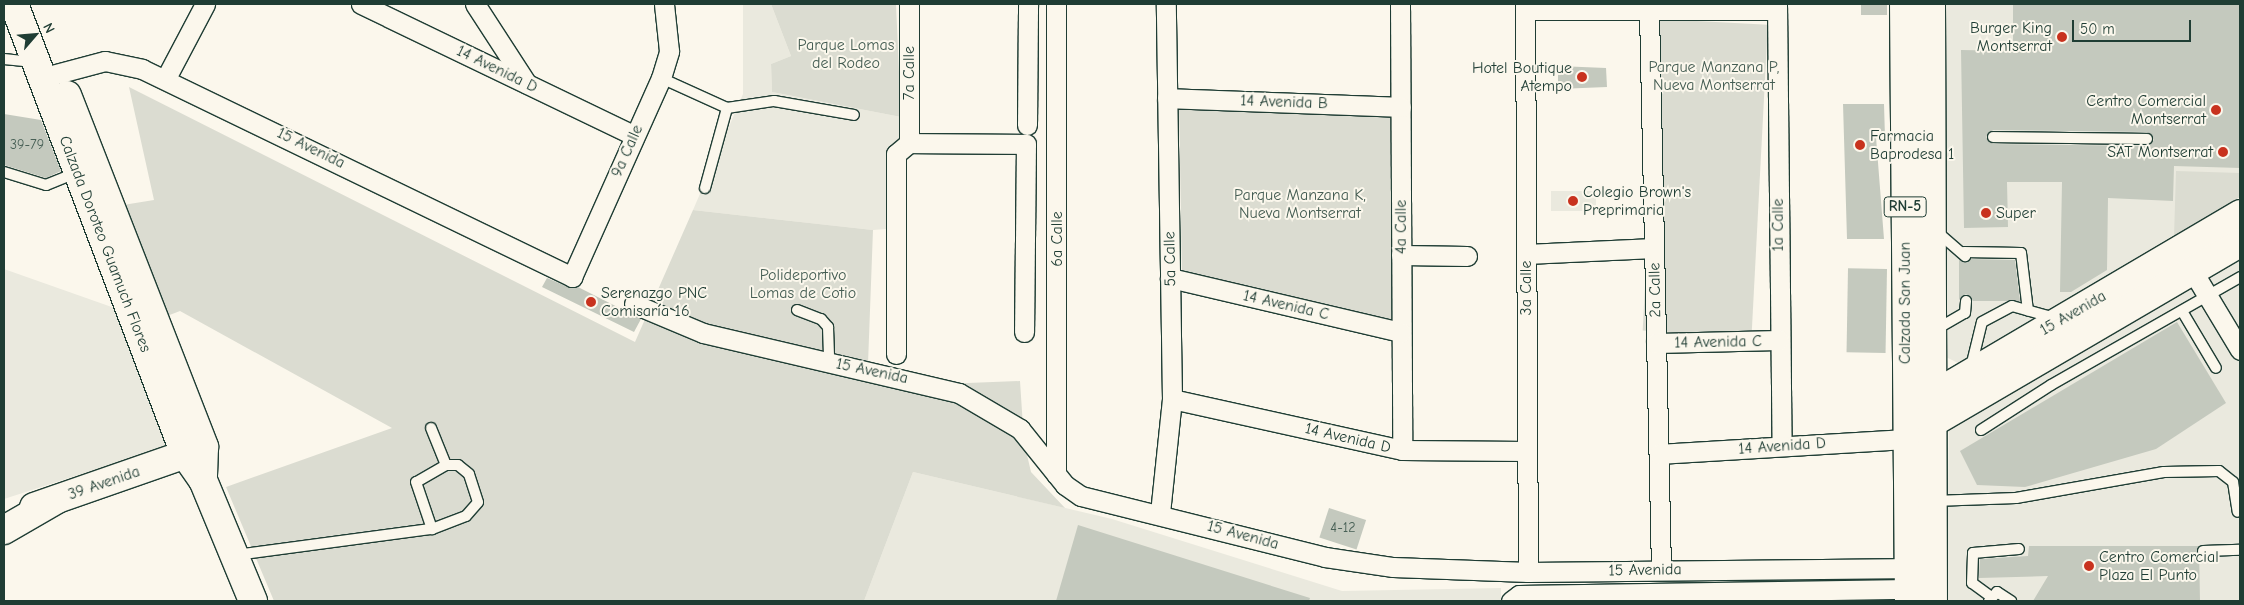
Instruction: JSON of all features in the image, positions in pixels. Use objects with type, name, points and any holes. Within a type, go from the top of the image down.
[{"type":"main road","name":"Calzada Doroteo Guamuch Flores","points":[[14,4],[87,168],[195,451],[204,480],[236,555],[253,601]]},
{"type":"main road","name":"Calzada Doroteo Guamuch Flores","points":[[32,4],[44,70]]},
{"type":"main road","name":"Calzada San Juan","points":[[1904,4],[1905,439],[1922,592]]},
{"type":"main road","name":"Calzada San Juan","points":[[1922,592],[1933,501],[1931,4]]},
{"type":"main road","name":"15 Avenida","points":[[1905,439],[1969,375],[2240,214]]},
{"type":"main road","name":"15 Avenida","points":[[1905,411],[1933,410],[2044,373],[2192,270],[2240,242]]},
{"type":"main road","name":"39 Avenida","points":[[4,517],[195,451]]},
{"type":"main road","points":[[4,530],[56,500]]},
{"type":"street","points":[[166,78],[206,4]]},
{"type":"street","name":"14 Avenida D","points":[[360,4],[633,135]]},
{"type":"street","points":[[475,4],[527,84]]},
{"type":"street","name":"9a Calle","points":[[572,277],[633,135],[661,78],[669,52],[668,22],[664,4]]},
{"type":"street","name":"7a Calle","points":[[909,4],[910,143]]},
{"type":"street","name":"6a Calle","points":[[1024,332],[1028,4]]},
{"type":"street","name":"6a Calle","points":[[1056,4],[1056,474]]},
{"type":"street","name":"5a Calle","points":[[1160,513],[1172,399],[1166,4]]},
{"type":"street","name":"4a Calle","points":[[1400,4],[1402,450]]},
{"type":"street","points":[[1525,7],[1649,11],[1777,7]]},
{"type":"street","name":"3a Calle","points":[[1525,7],[1528,572]]},
{"type":"street","name":"1a Calle","points":[[1777,7],[1779,340],[1782,446]]},
{"type":"street","name":"2a Calle","points":[[1649,11],[1661,570]]},
{"type":"street","name":"15 Avenida","points":[[44,70],[105,61],[166,78],[572,277]]},
{"type":"street","name":"14 Avenida B","points":[[1167,98],[1401,107]]},
{"type":"street","points":[[896,354],[896,154],[910,143],[1026,134]]},
{"type":"street","points":[[1526,254],[1654,248]]},
{"type":"street","points":[[1401,255],[1467,256]]},
{"type":"street","points":[[2192,270],[2240,350]]},
{"type":"street","name":"14 Avenida C","points":[[1170,278],[1401,332]]},
{"type":"street","name":"15 Avenida","points":[[634,304],[703,333],[960,393],[1020,429],[1056,474],[1081,496],[1160,513],[1325,558],[1394,567],[1528,572],[1661,570],[1922,592]]},
{"type":"street","name":"14 Avenida C","points":[[1656,343],[1779,340]]},
{"type":"street","name":"14 Avenida D","points":[[1172,399],[1402,450],[1526,451]]},
{"type":"street","name":"14 Avenida D","points":[[1658,454],[1905,439]]},
{"type":"street","points":[[1511,601],[1519,596],[1922,592]]},
{"type":"lane","points":[[4,59],[44,70]]},
{"type":"lane","points":[[661,78],[727,108],[774,101],[854,115]]},
{"type":"lane","points":[[705,188],[727,108]]},
{"type":"lane","points":[[1993,137],[2148,139]]},
{"type":"lane","points":[[4,172],[46,185],[87,168]]},
{"type":"lane","points":[[1932,227],[1965,254],[2021,253],[2028,311]]},
{"type":"lane","points":[[1980,430],[2044,373],[2182,311],[2240,277]]},
{"type":"lane","points":[[1965,313],[1966,300]]},
{"type":"lane","points":[[1969,375],[1982,322],[2012,306],[2061,320]]},
{"type":"lane","points":[[798,310],[821,319],[828,327],[829,362]]},
{"type":"lane","points":[[2182,311],[2216,368]]},
{"type":"lane","points":[[1932,332],[1965,313]]},
{"type":"lane","points":[[1965,313],[1982,322]]},
{"type":"lane","points":[[431,428],[446,465]]},
{"type":"lane","points":[[236,555],[432,529],[466,516],[478,502],[469,474],[458,465],[446,465],[416,482],[432,529]]},
{"type":"lane","points":[[1933,501],[2016,498],[2147,474],[2219,471],[2233,482],[2238,512]]},
{"type":"lane","points":[[2011,601],[2005,593],[1989,599],[1972,583],[1973,554],[2019,548]]},
{"type":"lane","points":[[2203,551],[2240,550]]},
{"type":"shaded area","points":[[743,4],[771,4],[791,56],[771,64],[772,92],[901,117],[898,228],[873,230],[693,210],[743,94]]},
{"type":"shaded area","points":[[1941,4],[2240,4],[2240,195],[1960,364],[1942,355]]},
{"type":"shaded area","name":"Colegio Brown's Preprimaria","points":[[1551,191],[1596,191],[1596,211],[1551,211]]},
{"type":"shaded area","points":[[2240,256],[2240,601],[1947,601],[1949,422]]},
{"type":"shaded area","points":[[4,269],[123,311],[168,446],[4,499]]},
{"type":"shaded area","points":[[913,472],[1112,519],[1342,591],[1501,588],[1501,601],[864,601]]},
{"type":"green space","name":"Parque Lomas del Rodeo","points":[[771,4],[896,4],[901,117],[772,92],[771,64],[791,56]]},
{"type":"green space","name":"Parque Manzana P, Nueva Montserrat","points":[[1659,19],[1768,25],[1752,336],[1643,331]]},
{"type":"green space","name":"Polideportivo Lomas de Cotio","points":[[129,87],[635,342],[693,210],[873,230],[868,364],[892,386],[1020,381],[1024,442],[1031,472],[1065,508],[913,472],[864,601],[274,601],[226,487],[392,428],[180,311],[167,316],[123,205],[154,200]]},
{"type":"green space","name":"Parque Manzana K, Nueva Montserrat","points":[[1179,105],[1395,114],[1394,323],[1182,274]]},
{"type":"green space","points":[[2176,171],[2240,173],[2240,197],[2174,237]]},
{"type":"building","points":[[1861,4],[1887,4],[1887,15],[1861,15]]},
{"type":"building","points":[[2013,4],[2240,4],[2240,168],[2174,166],[2173,201],[2108,198],[2107,270],[2071,292],[2060,292],[2062,182],[2007,182],[2008,227],[1964,228],[1961,50],[2013,51]],"holes":[[[1993,130],[2147,132],[2154,140],[2147,146],[1993,144],[1986,137]]]},
{"type":"building","name":"Hotel Boutique Atempo","points":[[1558,66],[1606,68],[1607,87],[1558,89]]},
{"type":"building","points":[[1843,104],[1884,104],[1885,137],[1876,137],[1884,239],[1847,239]]},
{"type":"building","points":[[4,114],[41,120],[61,171],[46,178],[4,165]]},
{"type":"building","points":[[1959,260],[2015,260],[2020,301],[1973,301],[1966,294],[1959,300]]},
{"type":"building","points":[[1848,268],[1887,269],[1886,353],[1847,352]]},
{"type":"building","name":"Serenazgo PNC Comisaría 16","points":[[547,278],[568,287],[578,287],[641,319],[634,332],[542,287]]},
{"type":"building","points":[[2177,322],[2226,403],[2156,449],[2025,487],[1977,485],[1960,451]]},
{"type":"building","points":[[1329,508],[1366,520],[1357,550],[1319,537]]},
{"type":"building","points":[[1078,525],[1310,598],[1309,601],[1056,601]]},
{"type":"building","name":"Centro Comercial Plaza El Punto","points":[[2029,546],[2199,546],[2200,601],[2033,601],[2048,576],[1979,578],[1980,559],[2028,556]]},
{"type":"place","name":"Burger King Montserrat","points":[[2062,37]]},
{"type":"place","name":"Hotel Boutique Atempo","points":[[1582,77]]},
{"type":"place","name":"Centro Comercial Montserrat","points":[[2216,110]]},
{"type":"place","name":"Farmacia Baprodesa 1","points":[[1860,145]]},
{"type":"place","name":"SAT Montserrat","points":[[2223,152]]},
{"type":"place","name":"Colegio Brown's Preprimaria","points":[[1573,201]]},
{"type":"place","name":"Super","points":[[1986,213]]},
{"type":"place","name":"Serenazgo PNC Comisaría 16","points":[[591,302]]},
{"type":"place","name":"Centro Comercial Plaza El Punto","points":[[2089,566]]}]
